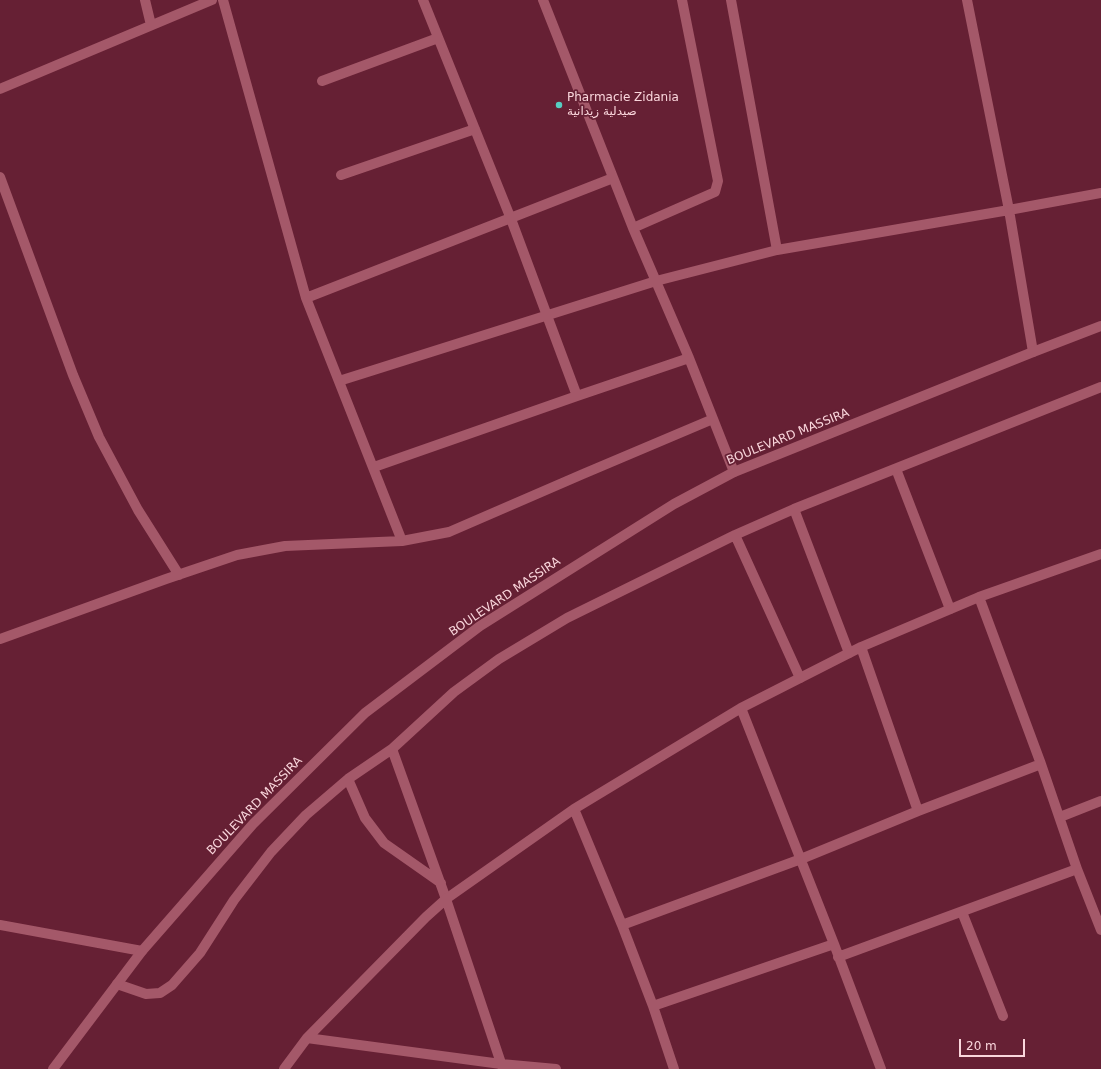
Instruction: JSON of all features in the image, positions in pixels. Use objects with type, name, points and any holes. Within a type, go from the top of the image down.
[{"type":"street","points":[[144,0],[151,25]]},
{"type":"street","points":[[0,89],[212,0]]},
{"type":"street","points":[[223,0],[306,298],[402,541]]},
{"type":"street","points":[[423,0],[511,219],[576,396]]},
{"type":"street","points":[[543,0],[633,228],[689,358],[734,472]]},
{"type":"street","points":[[633,228],[715,192],[718,181],[682,0]]},
{"type":"street","points":[[731,0],[777,250]]},
{"type":"street","points":[[967,0],[1009,210],[1033,352]]},
{"type":"street","points":[[322,81],[438,38]]},
{"type":"street","points":[[341,174],[475,129]]},
{"type":"street","points":[[0,178],[73,374],[99,437],[138,510],[179,575]]},
{"type":"street","points":[[306,298],[613,178]]},
{"type":"street","points":[[339,381],[656,281],[777,250],[1101,193]]},
{"type":"street","name":"BOULEVARD MASSIRA","points":[[53,1069],[142,951],[253,824],[365,713],[480,626],[674,504],[734,472],[1101,326]]},
{"type":"street","points":[[374,467],[689,358]]},
{"type":"street","points":[[117,984],[146,994],[160,993],[172,985],[200,953],[234,900],[271,852],[306,815],[348,779],[392,749],[454,692],[500,659],[567,618],[735,535],[794,509],[1101,387]]},
{"type":"street","points":[[0,639],[237,555],[285,546],[402,541],[449,532],[713,420]]},
{"type":"street","points":[[896,469],[950,609]]},
{"type":"street","points":[[794,509],[849,653]]},
{"type":"street","points":[[735,535],[800,678]]},
{"type":"street","points":[[284,1069],[306,1038],[426,917],[446,899],[574,809],[741,708],[861,647],[980,597],[1101,554]]},
{"type":"street","points":[[980,597],[1060,817],[1077,869],[1101,930]]},
{"type":"street","points":[[861,647],[918,811]]},
{"type":"street","points":[[741,708],[834,944],[881,1069]]},
{"type":"street","points":[[392,749],[441,883],[502,1067]]},
{"type":"street","points":[[622,925],[801,859],[918,811],[1041,764]]},
{"type":"street","points":[[348,779],[365,818],[384,843],[441,883]]},
{"type":"street","points":[[1060,817],[1101,801]]},
{"type":"street","points":[[574,809],[622,925],[653,1006],[674,1069]]},
{"type":"street","points":[[838,957],[1077,869]]},
{"type":"street","points":[[962,912],[1003,1016]]},
{"type":"street","points":[[0,926],[142,951]]},
{"type":"street","points":[[653,1006],[834,944]]},
{"type":"street","points":[[306,1038],[502,1067],[556,1069]]},
{"type":"place","name":"Pharmacie Zidania صيدلية زيدانية","points":[[559,105]]}]
